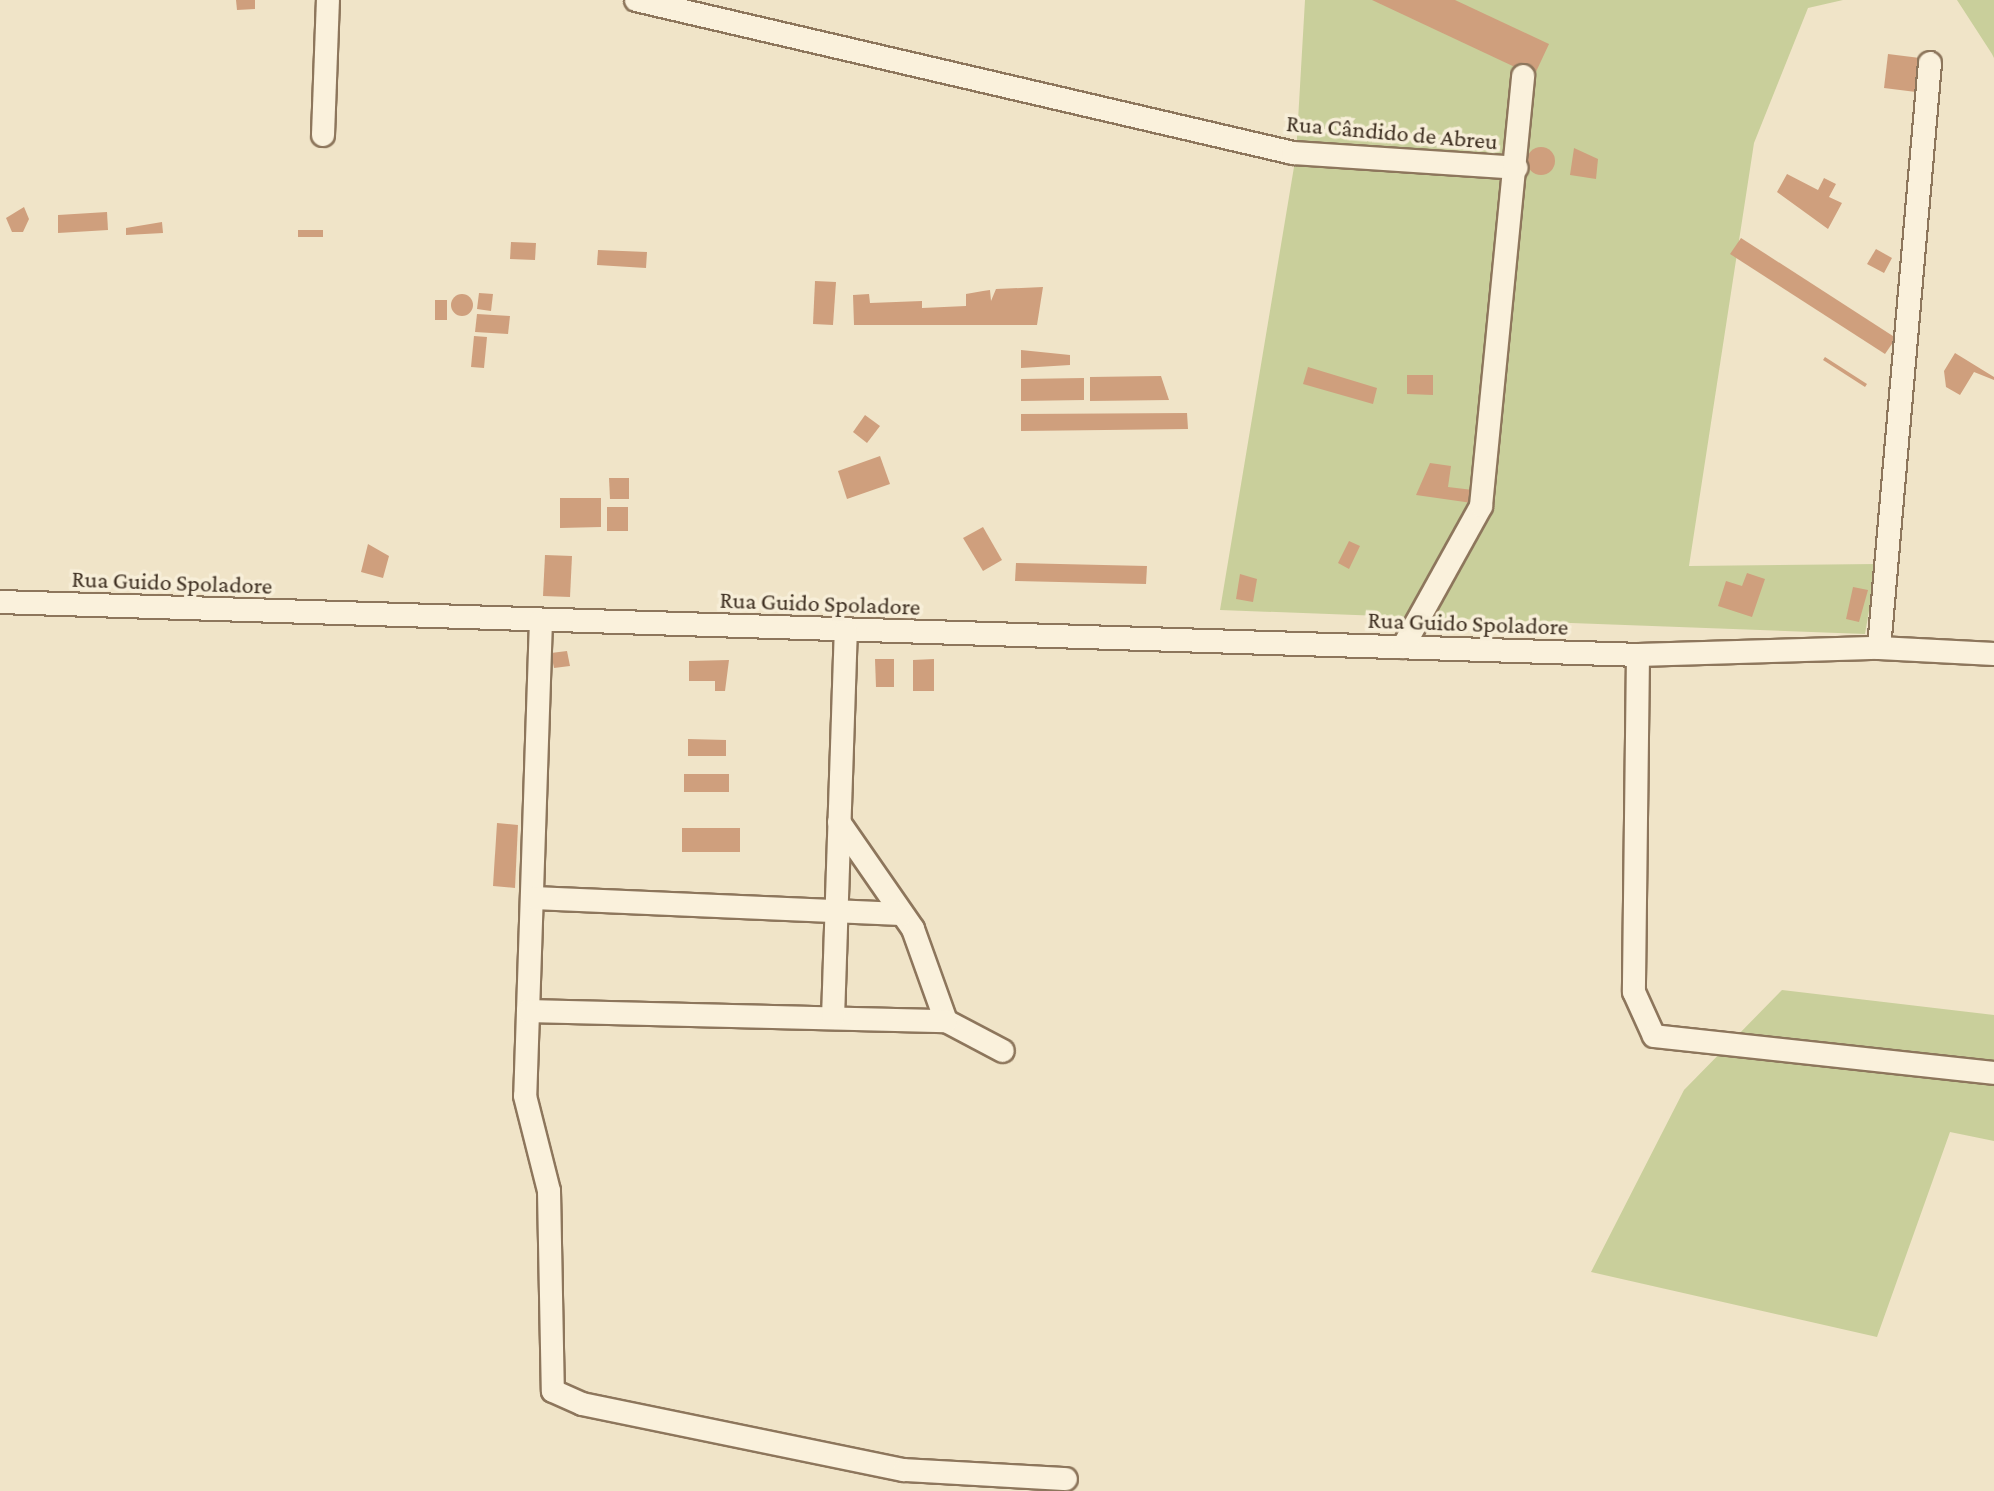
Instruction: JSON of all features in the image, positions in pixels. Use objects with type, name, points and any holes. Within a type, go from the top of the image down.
[{"type":"street","points":[[323,135],[328,0]]},
{"type":"street","name":"Rua Cândido de Abreu","points":[[636,0],[1293,153],[1516,168],[1481,506],[1403,647]]},
{"type":"street","points":[[1879,648],[1930,63]]},
{"type":"street","points":[[1516,168],[1523,76]]},
{"type":"street","name":"Rua Guido Spoladore","points":[[0,602],[1638,655],[1879,648],[1994,654]]},
{"type":"street","points":[[541,620],[525,1096],[549,1191],[556,1395],[904,1470],[1066,1479]]},
{"type":"street","points":[[833,1018],[846,630]]},
{"type":"street","points":[[1638,655],[1634,992],[1654,1036],[1994,1073]]},
{"type":"street","points":[[839,822],[902,914],[946,1021]]},
{"type":"street","points":[[533,898],[902,914]]},
{"type":"street","points":[[528,1011],[946,1021],[1003,1051]]},
{"type":"green space","points":[[1305,0],[1843,0],[1808,8],[1754,143],[1689,566],[1877,564],[1865,634],[1220,610],[1296,155]]},
{"type":"green space","points":[[1957,0],[1994,0],[1994,58],[1992,54]]},
{"type":"green space","points":[[1782,990],[1994,1015],[1994,1141],[1950,1132],[1877,1337],[1591,1272],[1684,1090]]},
{"type":"building","points":[[236,0],[255,0],[255,9],[237,10]]},
{"type":"building","points":[[1372,0],[1455,0],[1549,44],[1534,76]]},
{"type":"building","points":[[1888,54],[1920,58],[1916,92],[1884,88]]},
{"type":"building","points":[[1541,147],[1551,151],[1555,161],[1551,171],[1541,175],[1531,171],[1527,161],[1531,151]]},
{"type":"building","points":[[1574,148],[1598,159],[1596,179],[1570,175]]},
{"type":"building","points":[[1787,174],[1818,190],[1824,178],[1836,184],[1829,197],[1842,203],[1828,229],[1777,192]]},
{"type":"building","points":[[24,207],[29,219],[23,232],[12,232],[6,218]]},
{"type":"building","points":[[107,212],[108,230],[58,233],[58,215]]},
{"type":"building","points":[[162,222],[163,233],[126,235],[126,228]]},
{"type":"building","points":[[298,230],[323,230],[323,237],[298,237]]},
{"type":"building","points":[[1741,238],[1896,338],[1885,354],[1730,254]]},
{"type":"building","points":[[511,242],[536,243],[535,260],[510,259]]},
{"type":"building","points":[[1876,249],[1892,258],[1884,273],[1867,264]]},
{"type":"building","points":[[598,250],[647,252],[646,268],[597,265]]},
{"type":"building","points":[[815,281],[836,282],[833,325],[813,324]]},
{"type":"building","points":[[1043,287],[1037,325],[854,325],[853,295],[869,294],[870,303],[922,301],[922,308],[966,306],[966,294],[983,291],[990,290],[991,301],[996,289]]},
{"type":"building","points":[[479,293],[493,294],[491,311],[477,309]]},
{"type":"building","points":[[462,294],[470,297],[473,305],[470,313],[462,316],[454,313],[451,305],[454,297]]},
{"type":"building","points":[[435,300],[447,300],[447,320],[435,320]]},
{"type":"building","points":[[477,314],[510,316],[508,334],[475,332]]},
{"type":"building","points":[[474,336],[487,337],[484,368],[471,367]]},
{"type":"building","points":[[1021,350],[1070,355],[1070,365],[1021,368]]},
{"type":"building","points":[[1955,353],[1994,377],[1994,380],[1974,372],[1960,395],[1946,387],[1944,371]]},
{"type":"building","points":[[1825,357],[1867,384],[1865,387],[1823,360]]},
{"type":"building","points":[[1308,367],[1377,388],[1373,404],[1303,384]]},
{"type":"building","points":[[1407,375],[1433,375],[1433,395],[1407,394]]},
{"type":"building","points":[[1161,376],[1169,400],[1090,401],[1090,377]]},
{"type":"building","points":[[1084,378],[1084,400],[1021,401],[1021,379]]},
{"type":"building","points":[[1187,413],[1188,429],[1021,431],[1021,414]]},
{"type":"building","points":[[865,415],[880,426],[867,443],[853,432]]},
{"type":"building","points":[[880,456],[890,484],[847,499],[838,471]]},
{"type":"building","points":[[1430,463],[1451,466],[1448,487],[1481,491],[1479,504],[1416,495]]},
{"type":"building","points":[[609,478],[629,478],[629,499],[610,499]]},
{"type":"building","points":[[560,498],[601,498],[601,527],[560,528]]},
{"type":"building","points":[[607,507],[628,507],[628,531],[607,531]]},
{"type":"building","points":[[983,527],[1002,560],[983,571],[963,538]]},
{"type":"building","points":[[1349,541],[1360,546],[1349,569],[1338,563]]},
{"type":"building","points":[[368,544],[389,556],[383,578],[361,572]]},
{"type":"building","points":[[545,555],[572,556],[570,597],[543,596]]},
{"type":"building","points":[[1016,563],[1147,566],[1146,584],[1015,581]]},
{"type":"building","points":[[1747,573],[1765,579],[1752,617],[1718,606],[1726,581],[1742,586]]},
{"type":"building","points":[[1240,574],[1257,579],[1253,602],[1236,599]]},
{"type":"building","points":[[1853,587],[1868,590],[1859,622],[1846,619]]},
{"type":"building","points":[[567,651],[570,666],[554,668],[551,653]]},
{"type":"building","points":[[875,659],[894,659],[894,687],[876,687]]},
{"type":"building","points":[[934,659],[934,691],[913,691],[913,660]]},
{"type":"building","points":[[729,660],[725,691],[715,691],[715,681],[689,681],[689,661]]},
{"type":"building","points":[[688,739],[726,740],[726,756],[688,756]]},
{"type":"building","points":[[684,774],[729,774],[729,792],[684,792]]},
{"type":"building","points":[[497,823],[518,825],[515,888],[493,886]]},
{"type":"building","points":[[682,828],[740,828],[740,852],[682,852]]}]
